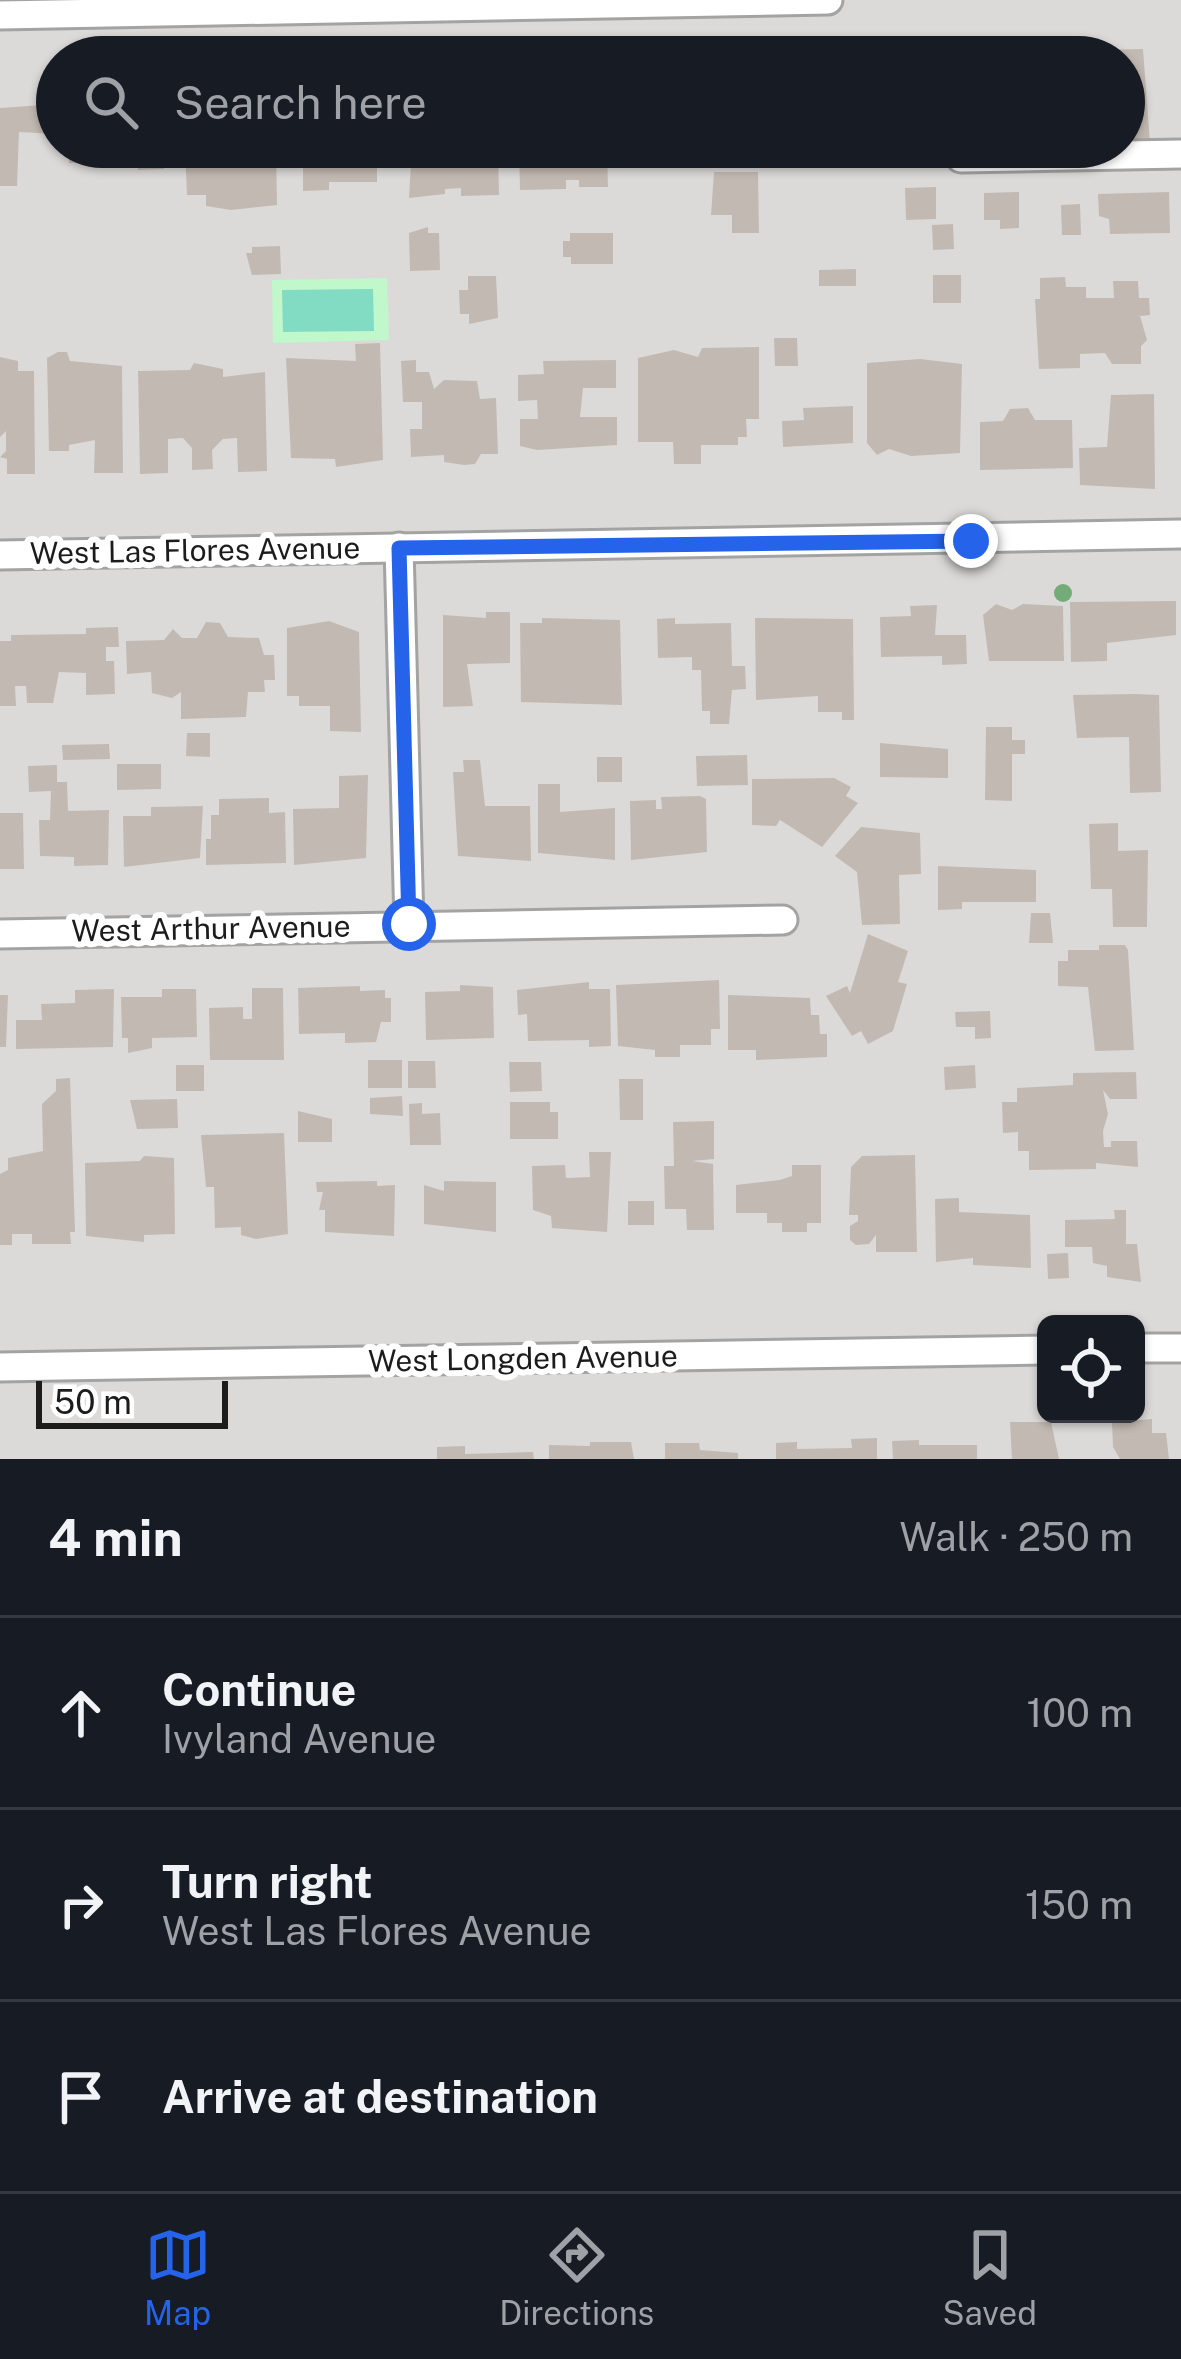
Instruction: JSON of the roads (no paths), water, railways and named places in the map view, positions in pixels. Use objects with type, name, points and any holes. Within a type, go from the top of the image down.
[{"type":"street","points":[[0,15],[828,0]]},
{"type":"street","points":[[1145,155],[1181,154]]},
{"type":"street","name":"West Las Flores Avenue","points":[[0,555],[1181,534]]},
{"type":"street","points":[[399,548],[409,924]]},
{"type":"street","name":"West Arthur Avenue","points":[[0,934],[783,920]]},
{"type":"street","points":[[1145,1348],[1181,1348]]},
{"type":"street","name":"West Longden Avenue","points":[[0,1367],[1037,1350]]}]
